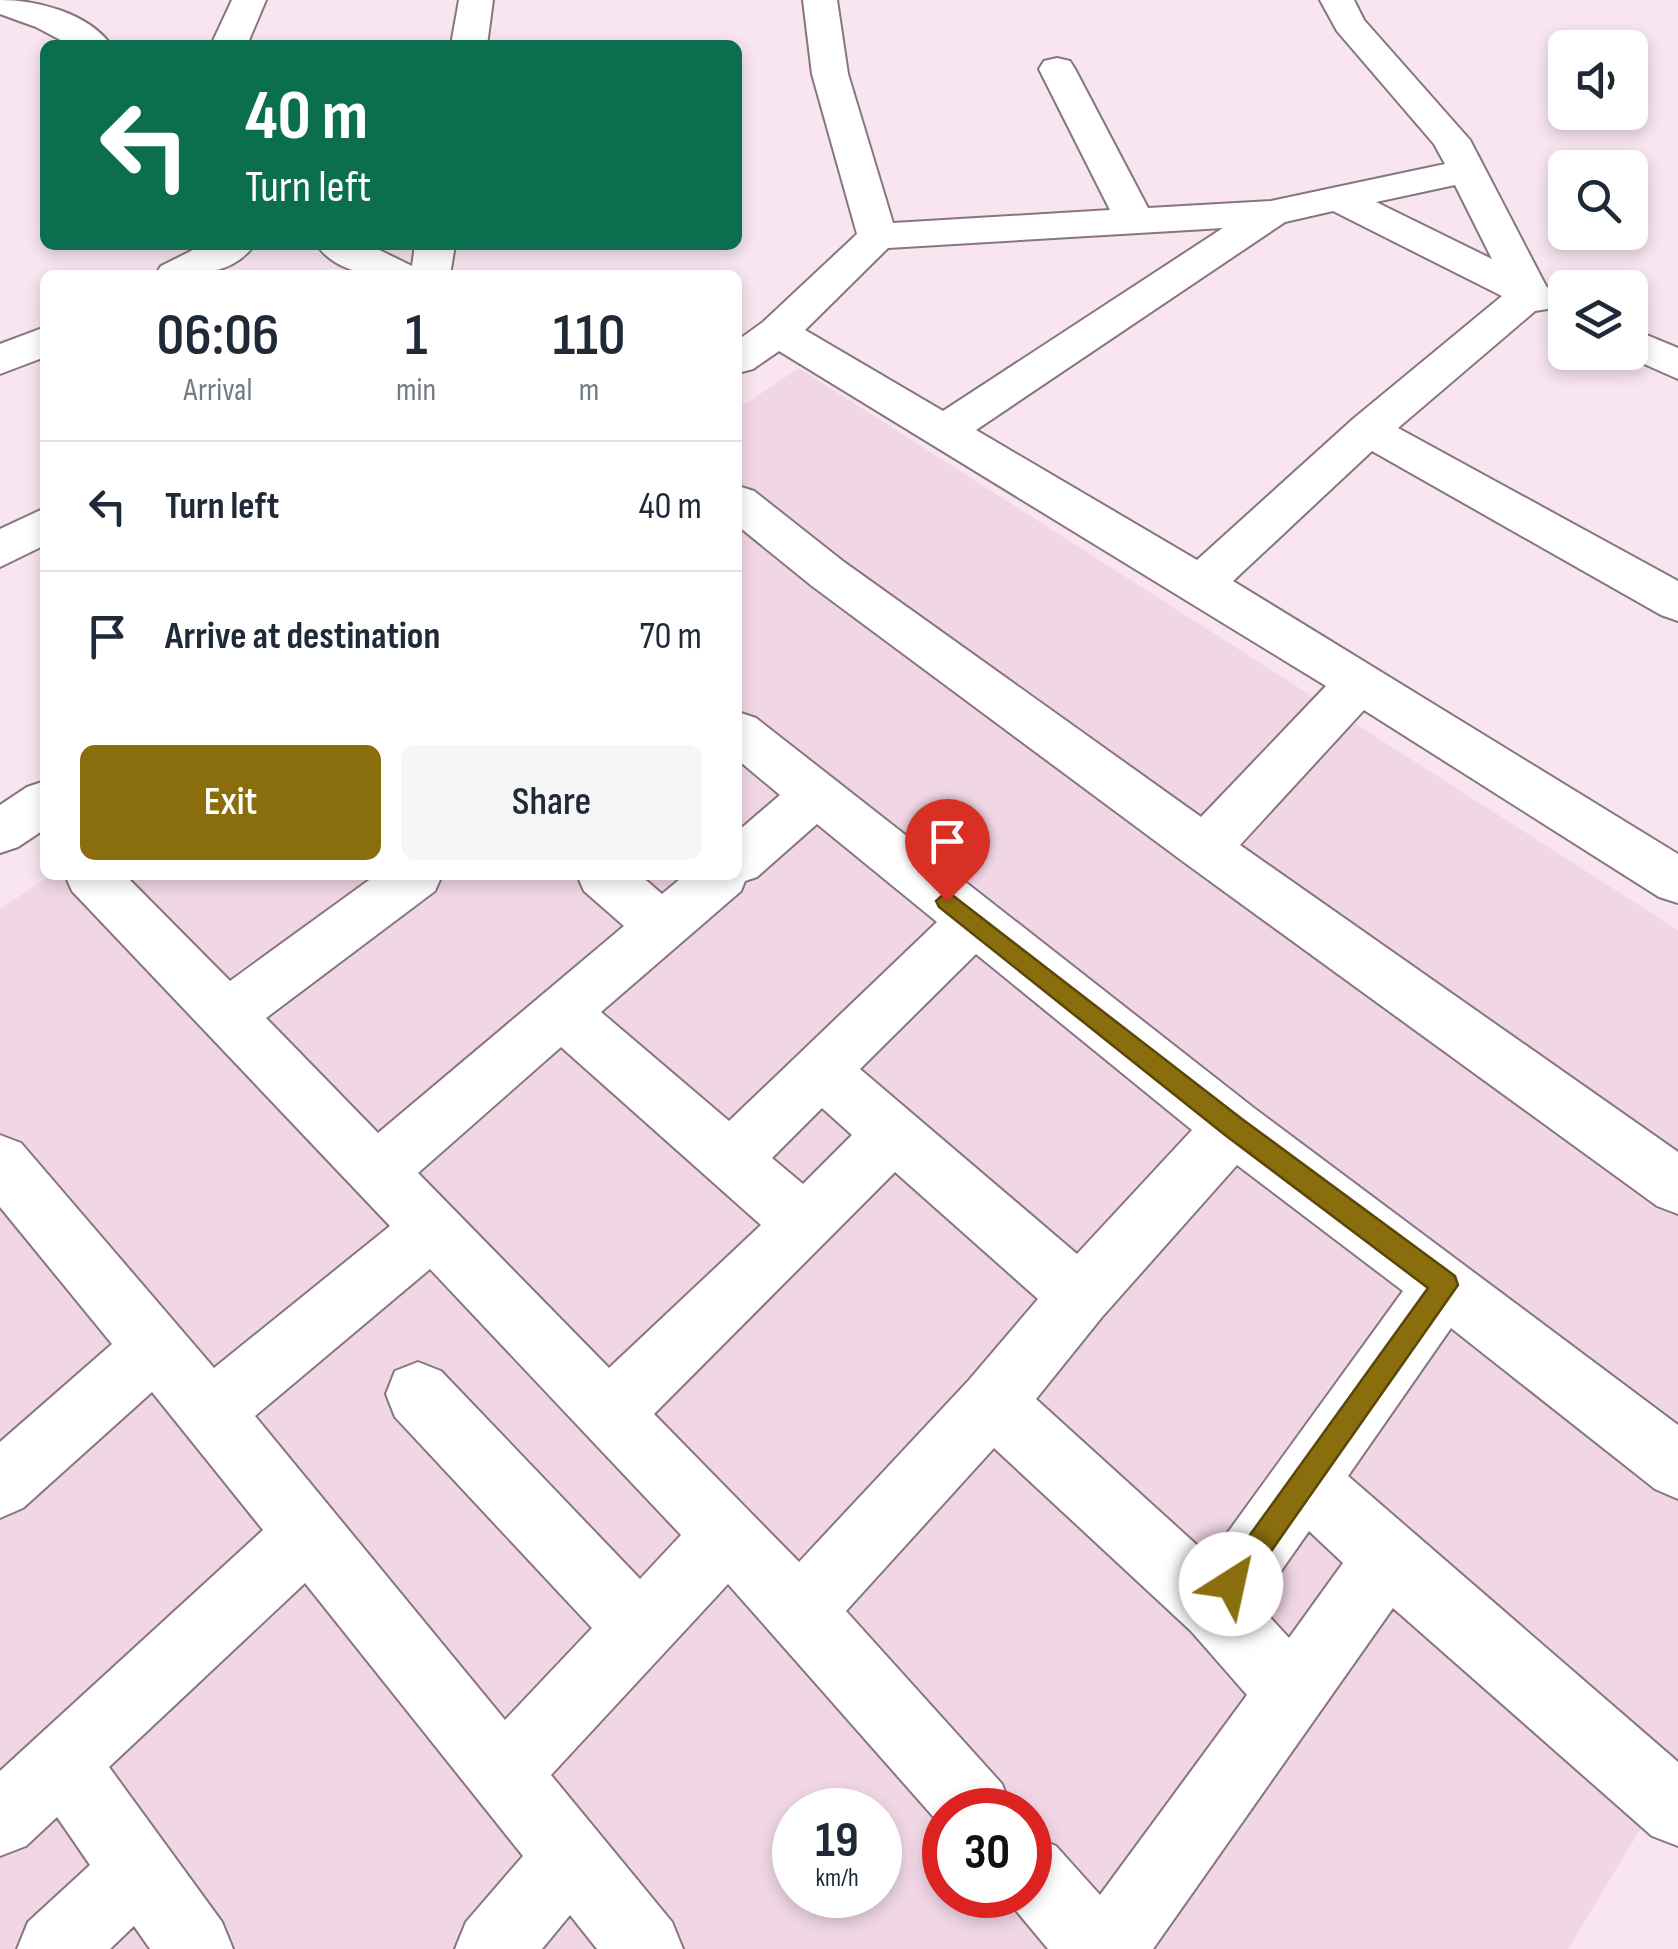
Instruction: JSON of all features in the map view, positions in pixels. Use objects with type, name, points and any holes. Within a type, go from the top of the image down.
[{"type":"street","points":[[231,40],[249,0]]},
{"type":"street","points":[[470,40],[476,0]]},
{"type":"street","points":[[820,0],[830,74],[878,236]]},
{"type":"street","points":[[1337,0],[1348,24],[1451,140],[1548,303]]},
{"type":"street","points":[[0,3],[38,14],[87,40]]},
{"type":"street","points":[[1057,69],[1134,219]]},
{"type":"street","points":[[742,355],[778,332],[878,236],[1272,214],[1467,171]]},
{"type":"street","points":[[1340,199],[1548,303]]},
{"type":"street","points":[[944,431],[1272,214]]},
{"type":"street","points":[[185,270],[224,250]]},
{"type":"street","points":[[348,250],[388,270]]},
{"type":"street","points":[[1201,584],[1368,430],[1548,303]]},
{"type":"street","points":[[778,332],[1201,584],[1678,881]]},
{"type":"street","points":[[0,360],[40,344]]},
{"type":"street","points":[[1648,350],[1678,364]]},
{"type":"street","points":[[1368,430],[1678,604]]},
{"type":"street","points":[[742,505],[828,574],[1204,848],[1678,1186]]},
{"type":"street","points":[[0,550],[40,527]]},
{"type":"street","points":[[1204,848],[1358,684]]},
{"type":"street","points":[[742,735],[1233,1127],[1446,1285],[1678,1466]]},
{"type":"street","points":[[742,859],[816,794]]},
{"type":"street","points":[[96,880],[800,1611],[957,1788]]},
{"type":"street","points":[[227,1015],[405,880]]},
{"type":"street","points":[[609,880],[662,927]]},
{"type":"street","points":[[378,1170],[716,880]]},
{"type":"street","points":[[730,1159],[974,922]]},
{"type":"street","points":[[562,1013],[804,1224]]},
{"type":"street","points":[[820,1070],[1080,1296]]},
{"type":"street","points":[[800,1611],[992,1403],[1080,1296],[1233,1127]]},
{"type":"street","points":[[609,1413],[894,1133]]},
{"type":"street","points":[[0,1162],[210,1412],[645,1949]]},
{"type":"street","points":[[210,1412],[433,1229]]},
{"type":"street","points":[[1215,1608],[1446,1285]]},
{"type":"street","points":[[0,1485],[155,1348]]},
{"type":"street","points":[[418,1394],[640,1628]]},
{"type":"street","points":[[992,1403],[1215,1608],[1292,1693]]},
{"type":"street","points":[[1304,1481],[1678,1810]]},
{"type":"street","points":[[0,1820],[308,1534]]},
{"type":"street","points":[[502,1775],[727,1536]]},
{"type":"street","points":[[1106,1949],[1387,1558]]},
{"type":"street","points":[[62,1764],[195,1949]]},
{"type":"street","points":[[494,1949],[569,1858]]},
{"type":"street","points":[[55,1949],[139,1870]]},
{"type":"street","points":[[1052,1897],[1098,1949]]},
{"type":"shaded area","points":[[799,368],[1678,930],[1678,1767],[1568,1949],[0,1949],[0,909],[44,880],[742,880],[742,406]]},
{"type":"route","points":[[947,901],[1233,1127],[1446,1285],[1231,1584]]}]
